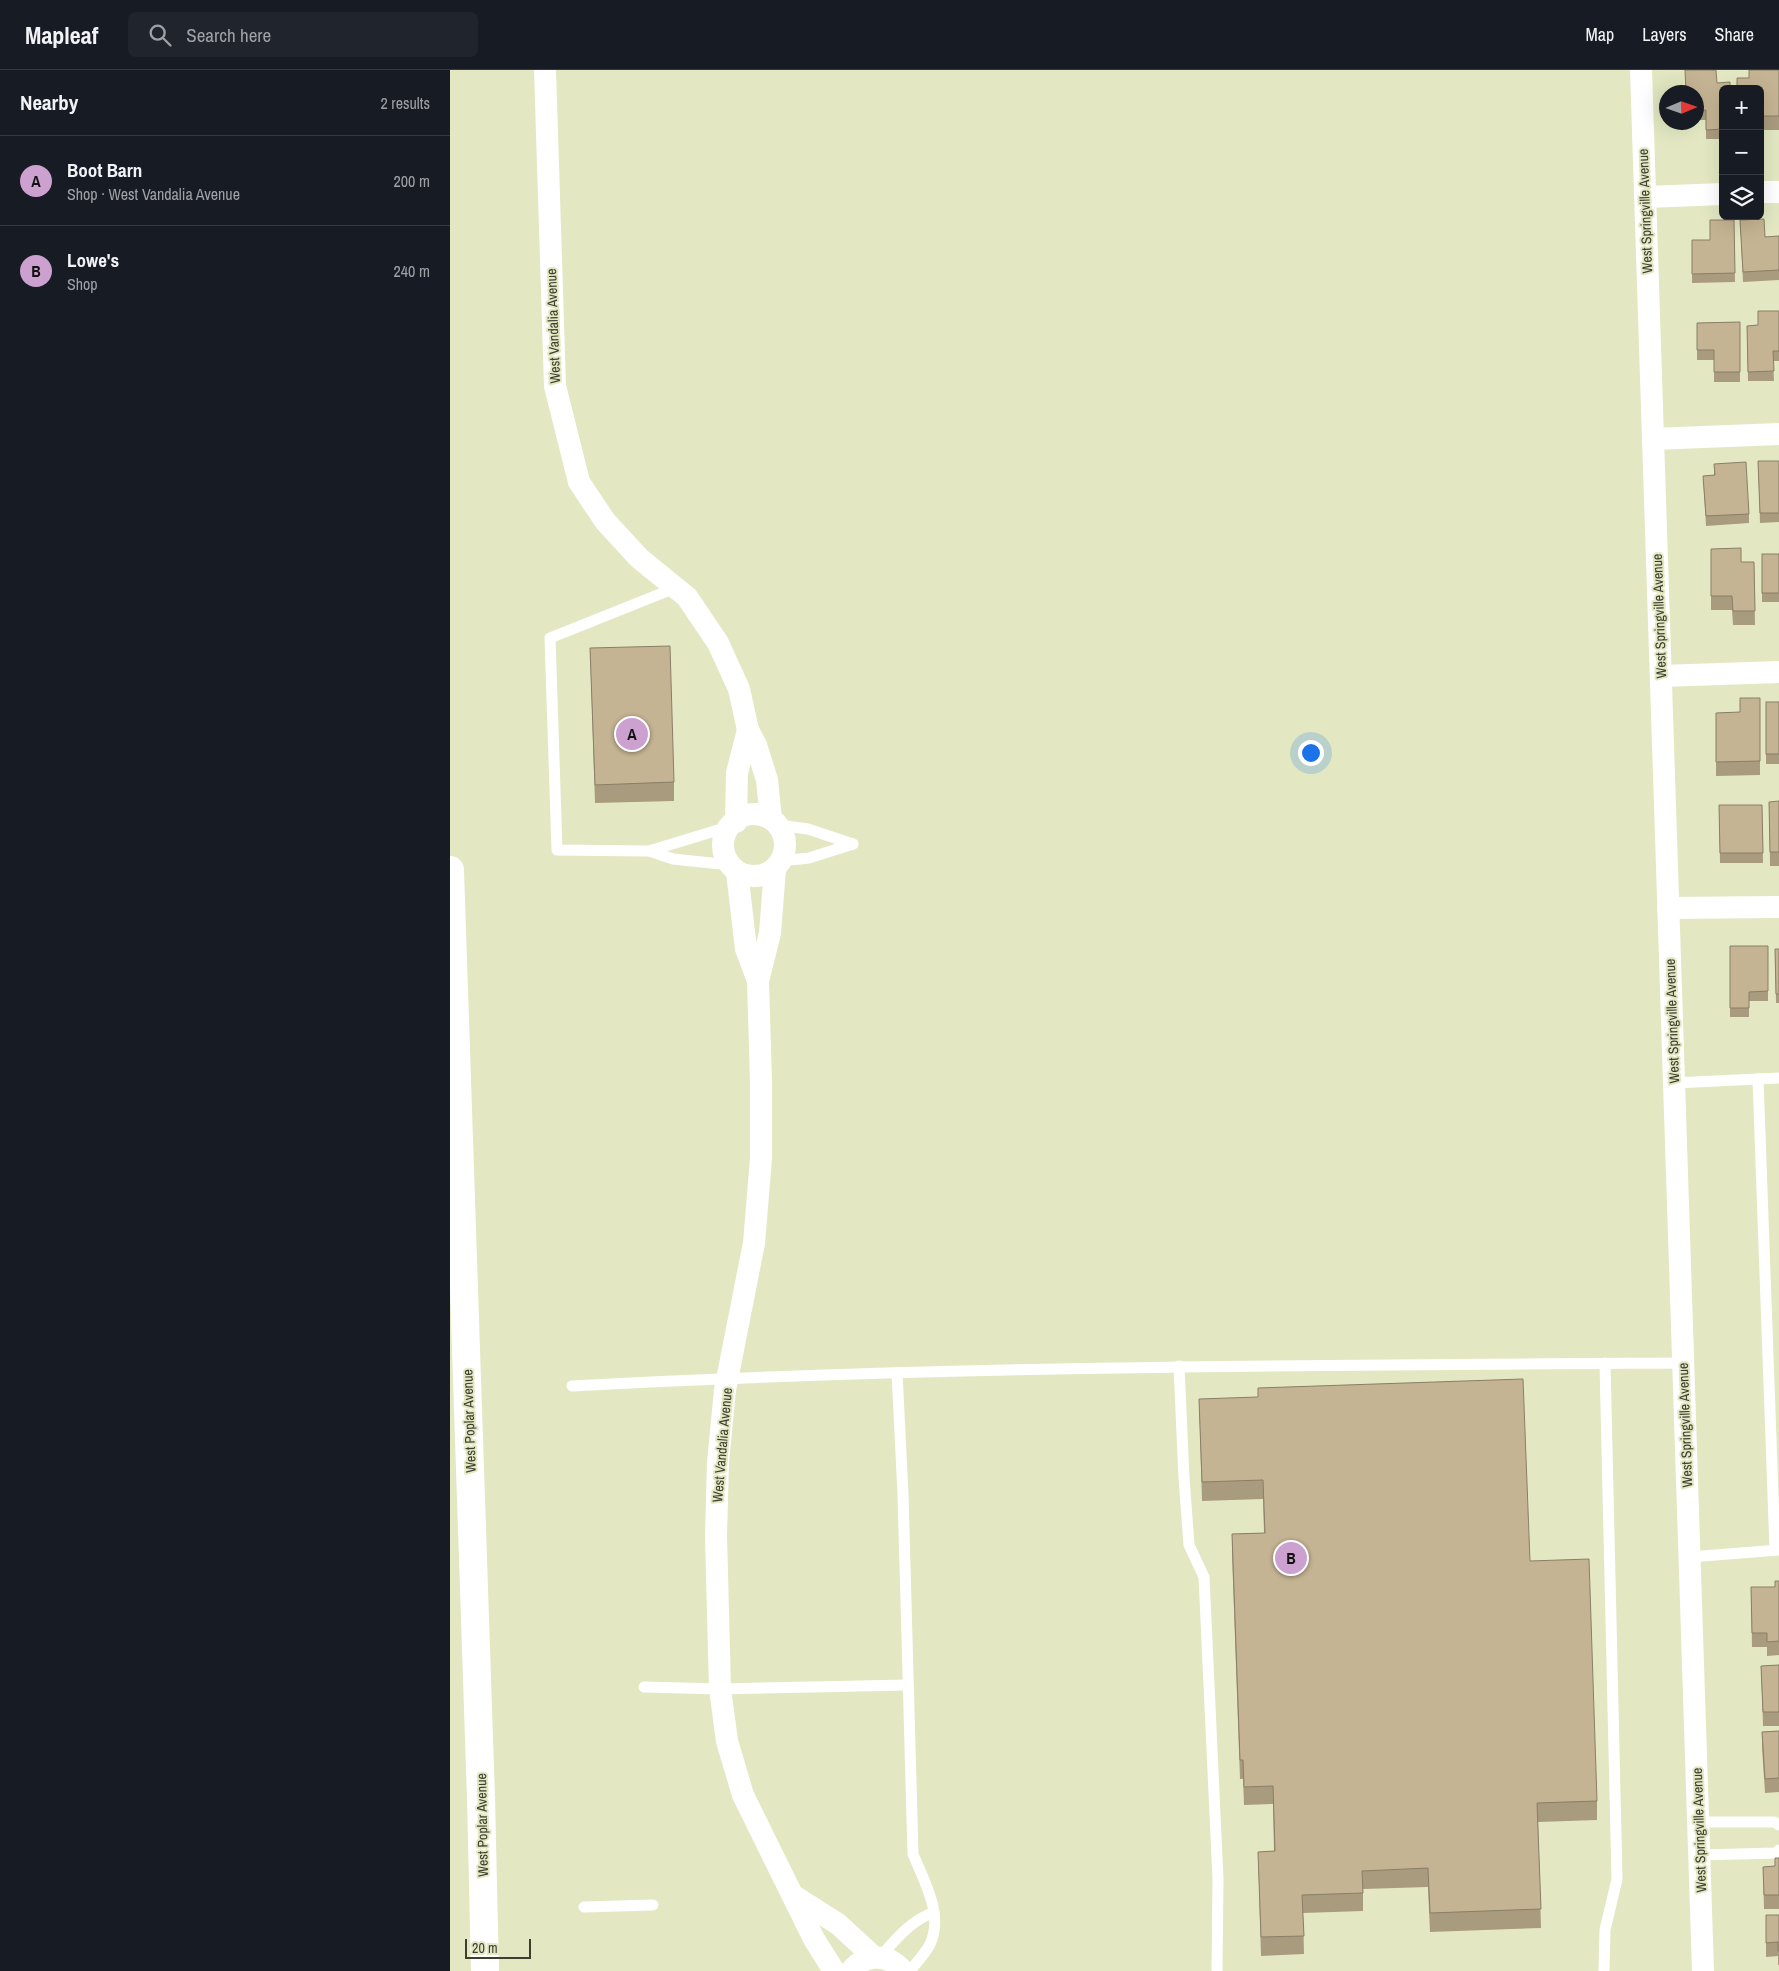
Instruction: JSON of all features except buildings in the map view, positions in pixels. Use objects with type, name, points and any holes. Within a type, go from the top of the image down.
[{"type":"main road","name":"West Poplar Avenue","points":[[450,870],[481,1778],[485,1971]]},
{"type":"street","name":"West Vandalia Avenue","points":[[545,70],[555,386],[579,482],[604,521],[639,558],[687,597],[718,643],[740,689],[748,730],[756,745],[767,780],[775,822]]},
{"type":"street","name":"West Springville Avenue","points":[[1641,70],[1703,1971]]},
{"type":"street","points":[[1764,192],[1779,192]]},
{"type":"street","points":[[1645,197],[1719,194]]},
{"type":"street","points":[[1653,439],[1779,434]]},
{"type":"street","points":[[1661,676],[1779,672]]},
{"type":"street","name":"West Vandalia Avenue","points":[[732,824],[737,773],[748,730]]},
{"type":"street","points":[[754,814],[763,815],[775,822],[783,833],[785,842],[785,852],[778,865],[766,874],[756,876],[746,876],[733,868],[725,856],[723,846],[724,836],[732,824],[744,815],[754,814]]},
{"type":"street","name":"West Vandalia Avenue","points":[[778,865],[770,933],[758,981],[761,1158],[754,1243],[728,1378],[717,1472],[716,1536],[720,1689],[727,1741],[743,1795],[814,1939],[834,1971]]},
{"type":"street","name":"West Vandalia Avenue","points":[[733,868],[746,949],[758,981]]},
{"type":"street","points":[[1668,908],[1779,907]]},
{"type":"street","name":"West Vandalia Avenue","points":[[794,1896],[838,1924],[876,1957],[891,1960],[903,1971]]},
{"type":"street","points":[[851,1971],[858,1964],[876,1957]]},
{"type":"lane","points":[[675,588],[550,638],[557,850],[649,851],[673,859],[733,868]]},
{"type":"lane","points":[[775,822],[808,829],[853,844],[809,858],[778,865]]},
{"type":"lane","points":[[649,851],[732,824]]},
{"type":"lane","points":[[1674,1083],[1779,1078]]},
{"type":"lane","points":[[1690,1558],[1777,1550],[1758,1079]]},
{"type":"lane","points":[[1604,1971],[1605,1930],[1617,1879],[1605,1363]]},
{"type":"lane","points":[[572,1386],[728,1378],[1179,1366],[1683,1363]]},
{"type":"lane","points":[[1179,1366],[1184,1478],[1190,1545],[1204,1577],[1218,1879],[1217,1971]]},
{"type":"lane","points":[[897,1373],[913,1854],[927,1887],[934,1912],[935,1929],[929,1946],[910,1971]]},
{"type":"lane","points":[[644,1687],[720,1689],[908,1684]]},
{"type":"lane","points":[[1698,1822],[1774,1822],[1779,1825]]},
{"type":"lane","points":[[1700,1855],[1776,1853],[1779,1850]]},
{"type":"lane","points":[[584,1907],[653,1906]]},
{"type":"lane","points":[[876,1957],[919,1918],[934,1912]]},
{"type":"place","name":"Boot Barn","points":[[632,734]]},
{"type":"place","name":"Lowe's","points":[[1291,1558]]}]
